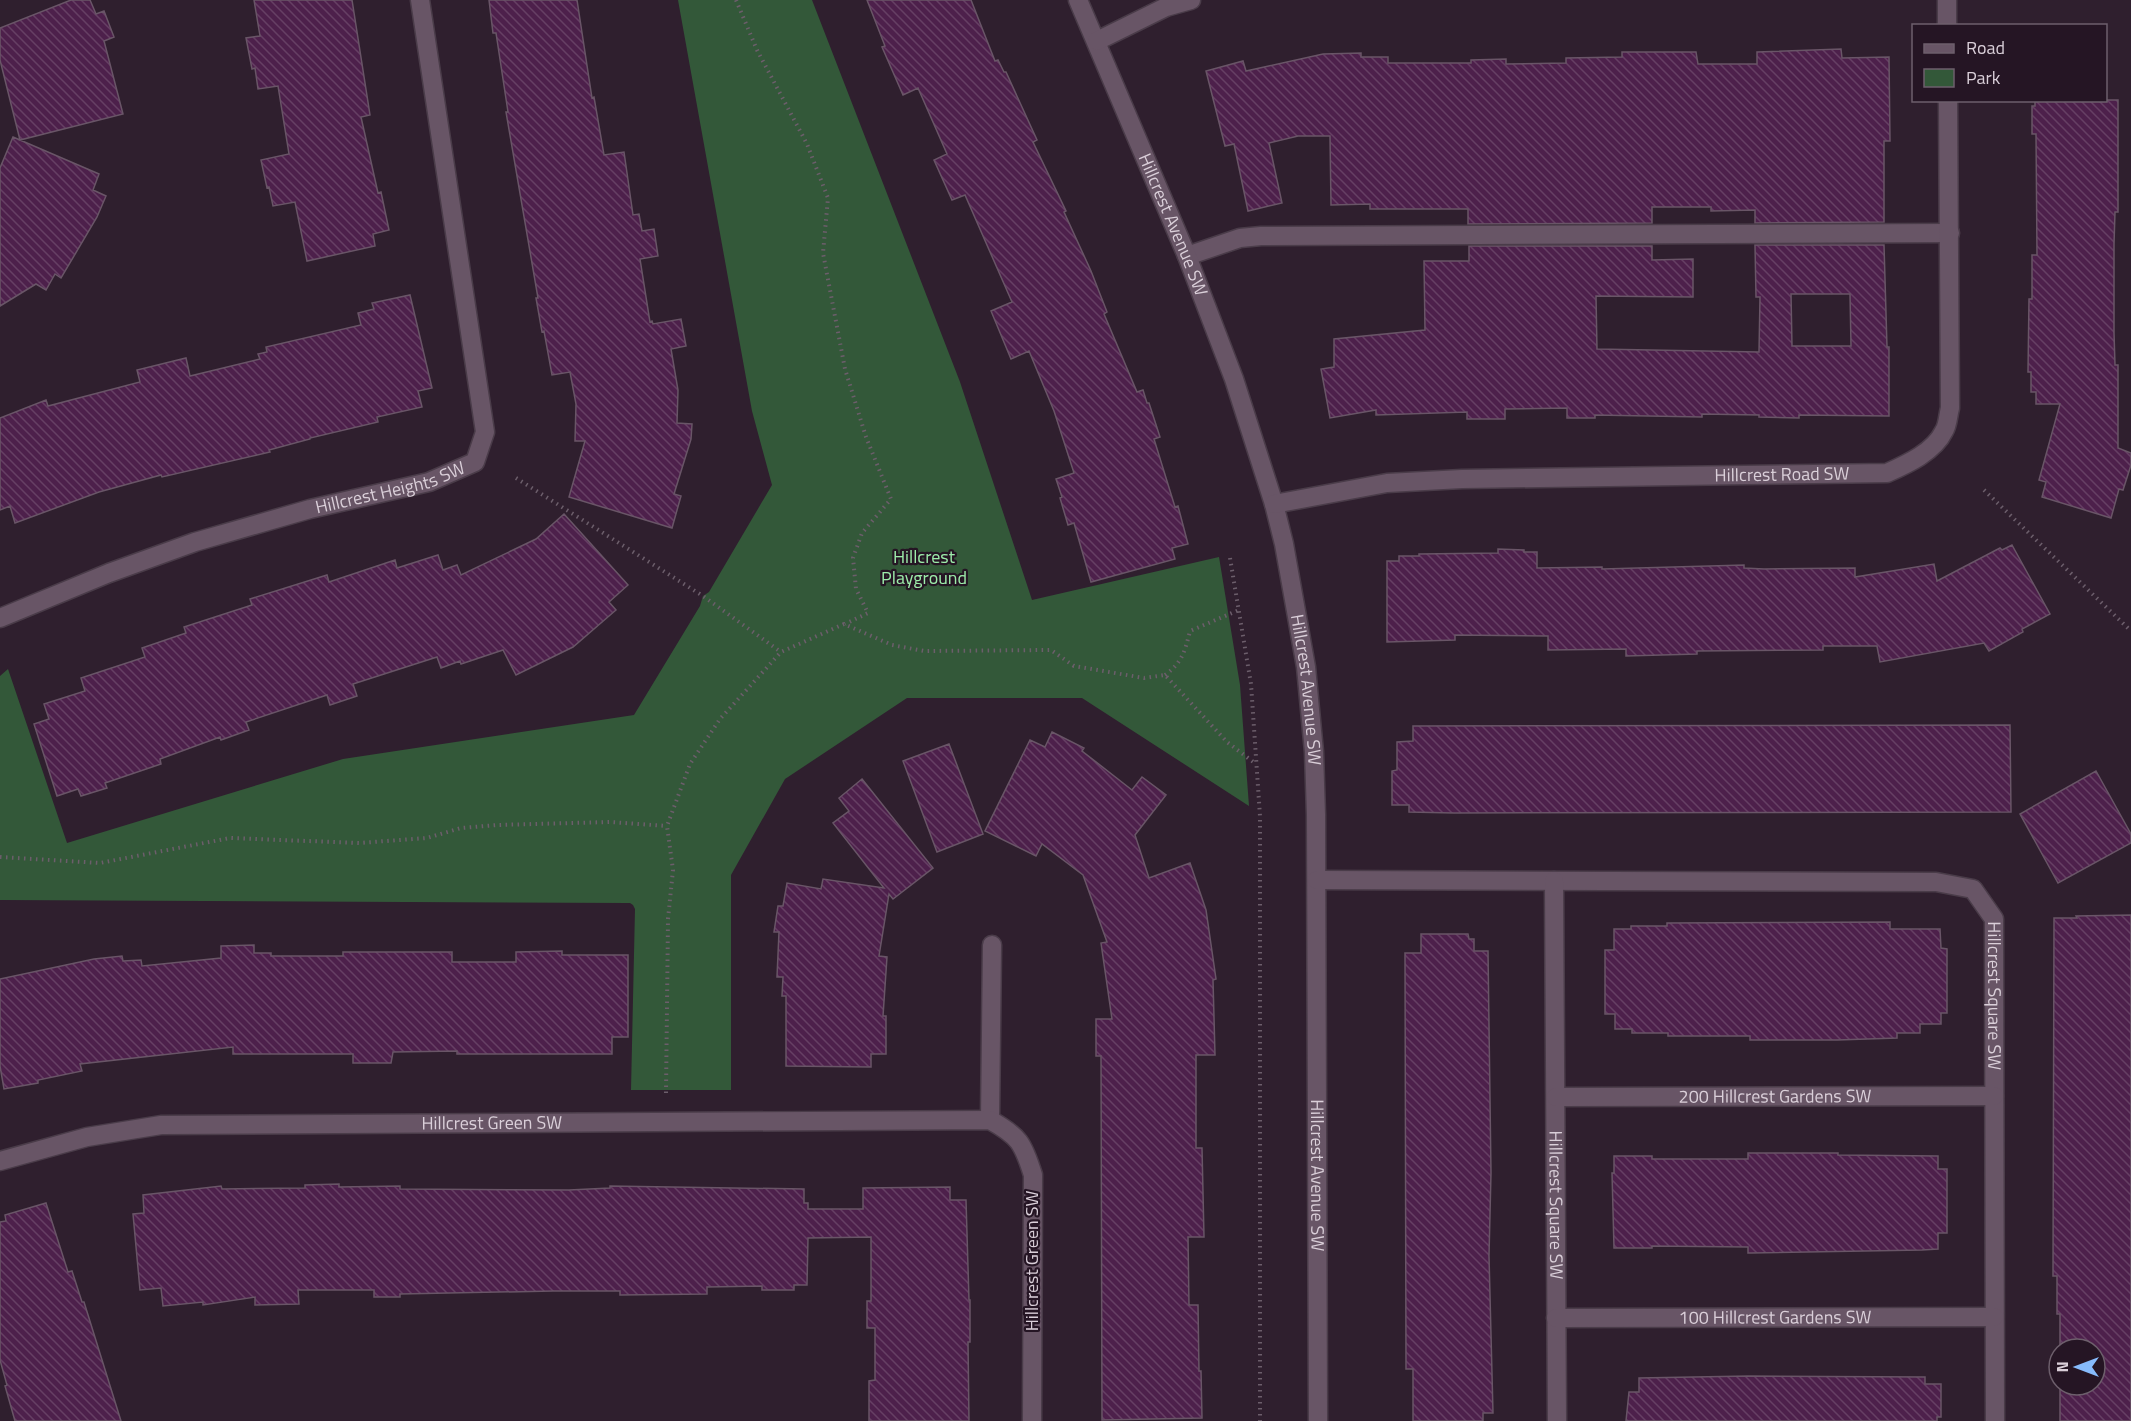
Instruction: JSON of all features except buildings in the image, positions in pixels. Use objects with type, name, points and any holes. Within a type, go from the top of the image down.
[{"type":"street","name":"Hillcrest Heights SW","points":[[0,618],[109,573],[195,542],[310,509],[429,482],[475,462],[485,432],[420,0]]},
{"type":"street","name":"Hillcrest Avenue SW","points":[[1078,0],[1187,256],[1234,379],[1274,504],[1284,544],[1306,667],[1314,752],[1317,880],[1318,1421]]},
{"type":"street","points":[[1097,41],[1166,8],[1191,0]]},
{"type":"street","points":[[1947,0],[1947,24]]},
{"type":"street","name":"Hillcrest Road SW","points":[[1274,504],[1387,483],[1474,479],[1887,473],[1910,463],[1932,447],[1944,432],[1950,408],[1948,102]]},
{"type":"street","points":[[1187,256],[1240,238],[1261,236],[1950,233]]},
{"type":"street","name":"Hillcrest Square SW","points":[[1317,880],[1936,882],[1973,889],[1994,919],[1995,1421]]},
{"type":"street","name":"Hillcrest Square SW","points":[[1554,881],[1557,1421]]},
{"type":"street","points":[[990,1120],[992,945]]},
{"type":"street","name":"200 Hillcrest Gardens SW","points":[[1556,1097],[1994,1096]]},
{"type":"street","name":"Hillcrest Green SW","points":[[0,1161],[87,1137],[161,1125],[990,1120],[1010,1131],[1024,1147],[1033,1174],[1032,1421]]},
{"type":"street","name":"100 Hillcrest Gardens SW","points":[[1556,1318],[1994,1317]]},
{"type":"path","points":[[666,1093],[668,920],[673,870],[667,826],[690,764],[720,719],[781,652],[868,613],[856,589],[853,558],[862,533],[891,499],[866,437],[845,369],[823,253],[828,198],[807,144],[758,50],[736,0]]},
{"type":"path","points":[[516,478],[703,596],[781,652]]},
{"type":"path","points":[[1984,490],[2131,631]]},
{"type":"path","points":[[1230,558],[1251,684],[1260,816],[1260,1421]]},
{"type":"path","points":[[844,624],[892,645],[924,651],[1051,650],[1074,666],[1144,678],[1165,675],[1177,667],[1186,648],[1190,631],[1239,610]]},
{"type":"path","points":[[1165,675],[1227,742],[1256,764]]},
{"type":"path","points":[[0,857],[100,863],[230,838],[359,843],[427,838],[461,828],[497,825],[610,822],[667,826]]},
{"type":"green space","name":"Hillcrest Playground","points":[[678,0],[812,0],[960,382],[1032,600],[1219,557],[1240,685],[1249,806],[1082,698],[907,698],[785,779],[731,875],[731,1090],[631,1090],[635,909],[630,903],[0,900],[0,676],[8,669],[67,843],[343,759],[634,715],[700,606],[703,596],[709,592],[772,485],[752,411]]}]
